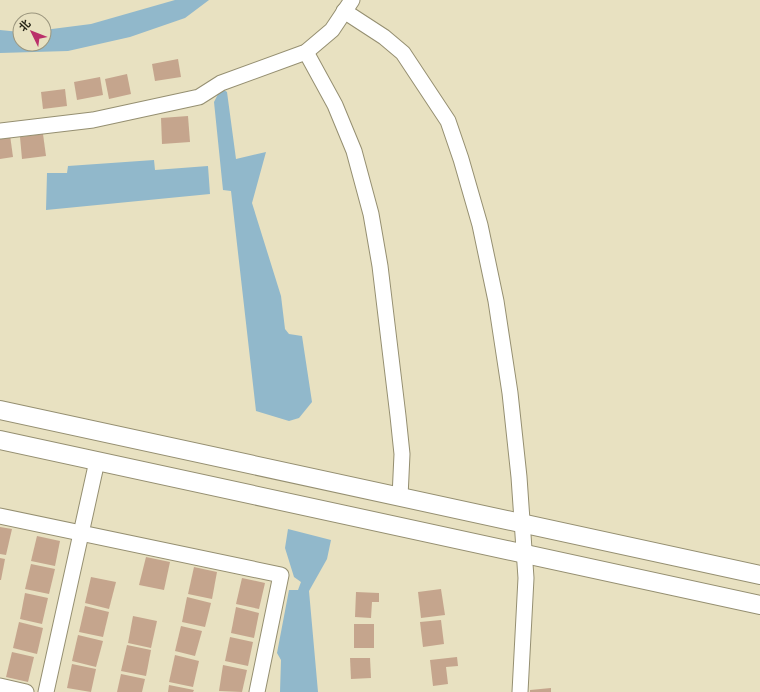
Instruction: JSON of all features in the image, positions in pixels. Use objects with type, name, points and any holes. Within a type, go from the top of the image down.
[{"type":"main road","points":[[0,410],[760,575]]},
{"type":"main road","points":[[0,440],[760,605]]},
{"type":"street","points":[[0,131],[93,120],[199,97],[221,83],[306,52],[332,30],[348,5],[403,53],[448,121],[461,159],[480,225],[496,301],[510,393],[526,578],[520,692]]},
{"type":"street","points":[[306,52],[334,105],[354,151],[371,214],[380,266],[400,431],[402,454],[400,497]]},
{"type":"street","points":[[46,692],[97,460]]},
{"type":"street","points":[[0,516],[281,575],[257,692]]},
{"type":"street","points":[[0,686],[26,692]]},
{"type":"water","points":[[175,0],[209,0],[185,18],[130,37],[68,51],[52,51],[52,29],[91,24]]},
{"type":"water","points":[[0,30],[12,31],[12,52],[34,52],[0,53]]},
{"type":"water","points":[[221,88],[227,92],[236,159],[266,152],[252,203],[281,296],[285,329],[289,334],[302,336],[312,402],[299,418],[289,421],[256,411],[231,191],[223,190],[214,102]]},
{"type":"water","points":[[154,160],[155,170],[208,166],[210,194],[46,210],[47,173],[67,173],[68,166]]},
{"type":"water","points":[[288,529],[331,540],[327,559],[309,591],[318,692],[280,692],[281,660],[277,653],[289,590],[298,590],[301,582],[294,577],[285,548]]},
{"type":"building","points":[[178,59],[181,77],[155,81],[152,64]]},
{"type":"building","points":[[127,74],[131,94],[109,99],[105,79]]},
{"type":"building","points":[[100,77],[103,95],[77,100],[74,82]]},
{"type":"building","points":[[65,89],[67,106],[43,109],[41,92]]},
{"type":"building","points":[[188,116],[190,142],[162,144],[161,118]]},
{"type":"building","points":[[43,134],[46,156],[22,159],[20,137]]},
{"type":"building","points":[[10,135],[13,157],[0,159],[0,137]]},
{"type":"building","points":[[0,527],[12,529],[6,555],[0,554]]},
{"type":"building","points":[[37,536],[60,541],[55,566],[31,561]]},
{"type":"building","points":[[146,557],[170,562],[164,590],[139,585]]},
{"type":"building","points":[[0,558],[5,559],[1,580],[0,580]]},
{"type":"building","points":[[31,564],[55,569],[49,594],[25,589]]},
{"type":"building","points":[[194,567],[217,572],[212,599],[188,594]]},
{"type":"building","points":[[91,577],[116,582],[109,609],[85,603]]},
{"type":"building","points":[[242,578],[265,583],[259,609],[236,604]]},
{"type":"building","points":[[441,589],[445,615],[421,618],[418,592]]},
{"type":"building","points":[[356,592],[379,593],[379,602],[372,602],[371,618],[355,617]]},
{"type":"building","points":[[25,593],[48,598],[42,624],[20,619]]},
{"type":"building","points":[[187,597],[211,603],[205,627],[182,622]]},
{"type":"building","points":[[85,606],[109,612],[103,637],[79,632]]},
{"type":"building","points":[[236,607],[259,613],[254,638],[231,633]]},
{"type":"building","points":[[133,616],[157,621],[151,648],[128,643]]},
{"type":"building","points":[[441,620],[444,644],[423,647],[420,622]]},
{"type":"building","points":[[19,622],[43,628],[37,654],[13,648]]},
{"type":"building","points":[[354,624],[374,624],[374,648],[354,648]]},
{"type":"building","points":[[181,626],[202,631],[195,656],[175,651]]},
{"type":"building","points":[[78,635],[103,641],[96,667],[72,661]]},
{"type":"building","points":[[230,637],[253,642],[248,666],[225,661]]},
{"type":"building","points":[[127,645],[151,650],[146,676],[121,671]]},
{"type":"building","points":[[12,652],[34,657],[28,682],[6,677]]},
{"type":"building","points":[[175,655],[199,661],[193,687],[169,682]]},
{"type":"building","points":[[457,657],[458,666],[446,667],[448,684],[433,686],[430,660]]},
{"type":"building","points":[[350,658],[370,658],[371,678],[351,679]]},
{"type":"building","points":[[72,664],[96,669],[91,692],[67,688]]},
{"type":"building","points":[[223,665],[247,670],[242,692],[219,691]]},
{"type":"building","points":[[121,674],[145,679],[142,692],[117,692]]},
{"type":"building","points":[[169,685],[194,690],[193,692],[168,692]]},
{"type":"building","points":[[551,688],[551,692],[530,692],[530,690]]}]
